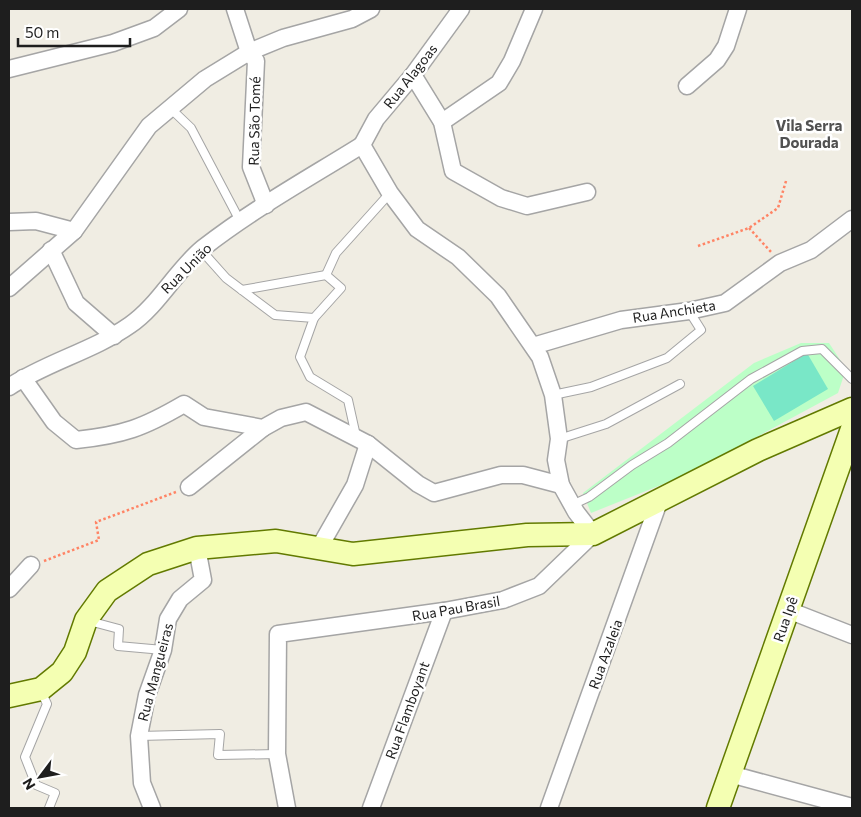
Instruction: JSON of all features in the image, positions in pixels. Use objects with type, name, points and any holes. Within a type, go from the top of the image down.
[{"type":"street","points":[[9,69],[113,43],[154,28],[179,9]]},
{"type":"street","name":"Rua São Tomé","points":[[234,9],[249,52],[256,61],[251,166],[266,205]]},
{"type":"street","points":[[9,288],[74,232],[149,126],[205,79],[249,52],[283,38],[352,19],[371,9]]},
{"type":"street","name":"Rua Alagoas","points":[[362,145],[376,119],[413,75],[461,9]]},
{"type":"street","points":[[442,122],[500,83],[512,61],[534,9]]},
{"type":"street","points":[[687,86],[717,60],[726,46],[738,9]]},
{"type":"street","points":[[413,75],[442,122],[453,171],[501,198],[527,206],[587,192]]},
{"type":"street","points":[[362,145],[390,193],[417,229],[458,257],[498,296],[540,357],[553,395],[559,440],[556,460],[561,485],[572,505],[593,534]]},
{"type":"street","name":"Rua União","points":[[9,387],[23,378],[114,336],[133,324],[202,250],[240,221],[362,145]]},
{"type":"street","name":"Rua Anchieta","points":[[532,346],[621,320],[689,311],[725,303],[780,263],[811,250],[852,219]]},
{"type":"street","points":[[9,222],[36,221],[74,232]]},
{"type":"street","points":[[52,250],[76,303],[114,336]]},
{"type":"street","points":[[23,378],[54,422],[76,440],[114,436],[151,424],[184,404],[204,417],[263,428]]},
{"type":"street","name":"Rua Pau Brasil","points":[[277,754],[278,634],[444,611],[503,600],[539,586],[593,534],[758,450],[852,409]]},
{"type":"street","points":[[189,487],[263,428],[280,418],[306,412],[362,441],[418,484],[434,493],[501,475],[523,475],[561,485]]},
{"type":"street","name":"Rua Ipê","points":[[718,808],[852,429]]},
{"type":"street","points":[[319,548],[355,485],[362,441]]},
{"type":"street","name":"Rua Azaleia","points":[[549,808],[660,500]]},
{"type":"street","points":[[9,696],[40,689],[62,672],[76,652],[86,620],[107,591],[148,564],[197,548],[276,541],[353,554],[527,535],[593,534]]},
{"type":"street","name":"Rua Mangueiras","points":[[152,808],[142,783],[139,736],[147,695],[163,650],[168,619],[180,599],[203,580],[197,548]]},
{"type":"street","points":[[9,589],[31,565]]},
{"type":"street","points":[[788,610],[852,635]]},
{"type":"street","name":"Rua Flamboyant","points":[[371,808],[444,611]]},
{"type":"street","points":[[277,754],[287,808]]},
{"type":"street","points":[[730,774],[852,807]]},
{"type":"lane","points":[[170,108],[191,128],[240,221]]},
{"type":"lane","points":[[326,276],[336,253],[390,193]]},
{"type":"lane","points":[[202,250],[226,278],[275,315],[314,318]]},
{"type":"lane","points":[[242,290],[326,276],[341,288],[314,318],[300,357],[310,377],[348,400],[362,441]]},
{"type":"lane","points":[[553,395],[591,387],[667,358],[701,330],[689,311]]},
{"type":"lane","points":[[572,505],[589,497],[632,465],[668,443],[751,379],[802,351],[822,350],[852,379]]},
{"type":"lane","points":[[559,440],[606,424],[680,384]]},
{"type":"lane","points":[[86,620],[119,629],[118,646],[163,650]]},
{"type":"lane","points":[[40,689],[47,704],[25,757],[36,785],[55,793],[49,808]]},
{"type":"lane","points":[[139,736],[220,734],[218,755],[277,754]]},
{"type":"path","points":[[698,246],[748,228],[778,208],[786,181]]},
{"type":"path","points":[[748,228],[780,263]]},
{"type":"path","points":[[31,565],[60,556],[99,540],[96,522],[189,487]]},
{"type":"green space","points":[[801,343],[829,343],[846,369],[838,393],[686,475],[591,513],[583,493],[754,363]]},
{"type":"green space","points":[[807,353],[828,389],[774,421],[753,386]]},
{"type":"district","name":"Vila Serra Dourada","points":[[809,134]]}]
